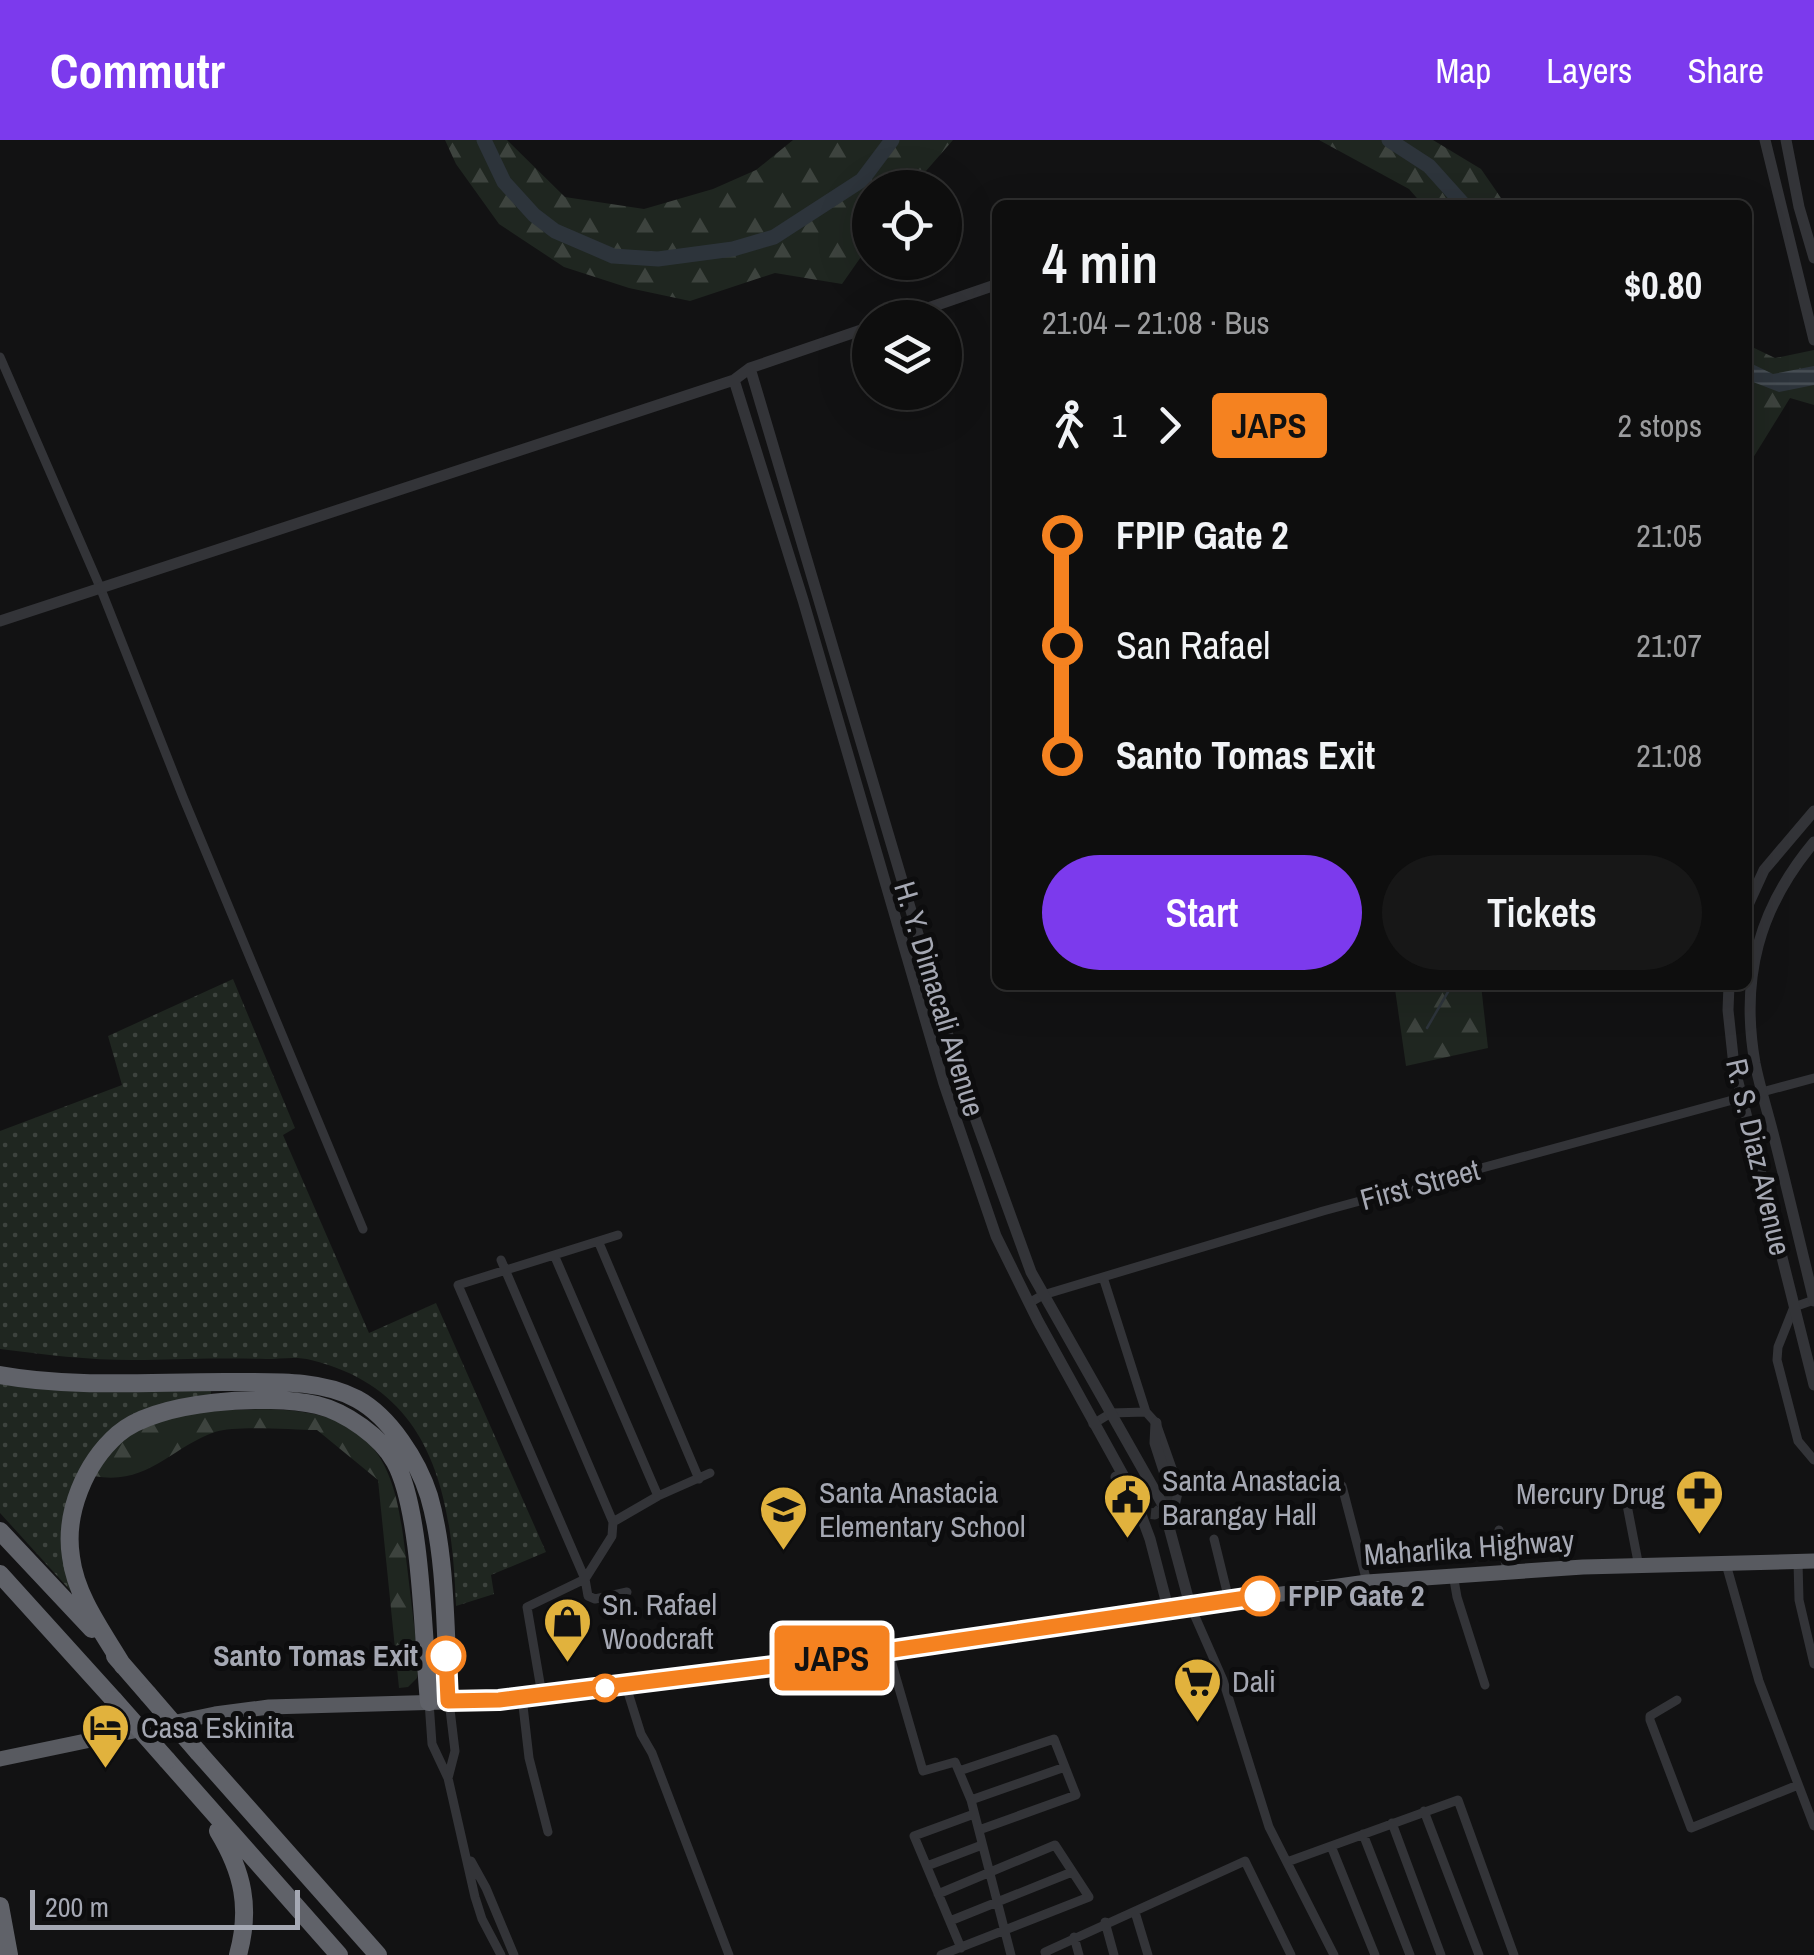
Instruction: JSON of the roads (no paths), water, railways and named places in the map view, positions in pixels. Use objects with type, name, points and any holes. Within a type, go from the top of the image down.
[{"type":"highway","points":[[0,1375],[64,1384],[289,1383],[357,1399],[384,1421],[412,1456],[428,1495],[439,1549],[448,1701]]},
{"type":"highway","points":[[123,1666],[93,1616],[70,1557],[70,1522],[78,1493],[96,1458],[120,1432],[148,1417],[191,1407],[277,1401],[318,1405],[348,1418],[376,1439],[395,1462],[410,1517],[429,1702]]},
{"type":"highway","points":[[0,1531],[378,1955]]},
{"type":"highway","name":"Maharlika Highway","points":[[0,1759],[269,1707],[522,1698],[1367,1582],[1508,1571],[1806,1562]]},
{"type":"highway","points":[[0,1574],[333,1949]]},
{"type":"highway","points":[[192,1787],[234,1857],[241,1877],[246,1910],[238,1955]]},
{"type":"highway","points":[[0,1906],[9,1955]]},
{"type":"street","points":[[1764,140],[1814,338]]},
{"type":"street","points":[[1786,140],[1814,258]]},
{"type":"street","points":[[951,300],[992,286]]},
{"type":"street","points":[[0,621],[734,380],[750,368],[852,333]]},
{"type":"street","points":[[0,357],[100,588],[182,797],[363,1229]]},
{"type":"street","name":"H. Y. Dimacali Avenue","points":[[750,368],[961,1079],[1042,1295],[1163,1505],[1190,1605]]},
{"type":"street","name":"H. Y. Dimacali Avenue","points":[[734,380],[803,600],[944,1084],[996,1236],[1093,1424],[1133,1492],[1168,1608]]},
{"type":"street","points":[[1752,896],[1764,870],[1814,811]]},
{"type":"street","name":"R. S. Diaz Avenue","points":[[1814,842],[1779,888],[1768,913],[1753,966],[1752,1009],[1755,1062],[1814,1300]]},
{"type":"street","name":"R. S. Diaz Avenue","points":[[1729,990],[1731,1046],[1741,1098],[1814,1385]]},
{"type":"street","name":"First Street","points":[[1029,1302],[1323,1211],[1814,1078]]},
{"type":"street","points":[[944,1084],[961,1079]]},
{"type":"street","points":[[1772,1222],[1793,1216]]},
{"type":"street","points":[[618,1236],[458,1285],[584,1578],[588,1596],[628,1592]]},
{"type":"street","points":[[599,1243],[698,1478]]},
{"type":"street","points":[[555,1256],[658,1496]]},
{"type":"street","points":[[501,1260],[614,1522],[612,1536],[584,1578],[527,1608],[542,1695]]},
{"type":"street","points":[[1103,1277],[1146,1412],[1156,1423],[1179,1488],[1170,1528]]},
{"type":"street","points":[[1814,1300],[1794,1307],[1777,1360],[1798,1441],[1814,1460]]},
{"type":"street","points":[[1093,1424],[1111,1412],[1146,1412]]},
{"type":"street","points":[[1156,1423],[1155,1443],[1168,1484]]},
{"type":"street","points":[[1106,1444],[1126,1498]]},
{"type":"street","points":[[614,1522],[658,1496],[710,1473]]},
{"type":"street","points":[[1342,1486],[1367,1582]]},
{"type":"street","points":[[1627,1505],[1640,1567]]},
{"type":"street","points":[[1499,1530],[1508,1571]]},
{"type":"street","points":[[1214,1539],[1229,1600]]},
{"type":"street","points":[[1156,1562],[1180,1558]]},
{"type":"street","points":[[1806,1562],[1800,1600],[1814,1664]]},
{"type":"street","points":[[1726,1564],[1760,1682],[1814,1826]]},
{"type":"street","points":[[1454,1574],[1457,1597],[1485,1685]]},
{"type":"street","points":[[1190,1605],[1223,1680],[1268,1827],[1334,1955]]},
{"type":"street","points":[[888,1650],[924,1770],[954,1762],[970,1800],[1011,1955]]},
{"type":"street","points":[[626,1686],[641,1734],[652,1753],[729,1955]]},
{"type":"street","points":[[522,1698],[529,1758],[548,1832]]},
{"type":"street","points":[[1677,1700],[1661,1707],[1650,1720],[1691,1828],[1798,1785]]},
{"type":"street","points":[[448,1701],[454,1738],[448,1778]]},
{"type":"street","points":[[429,1702],[432,1744],[448,1778],[482,1919],[502,1955]]},
{"type":"street","points":[[432,1744],[454,1738]]},
{"type":"street","points":[[958,1771],[1054,1739],[1066,1767],[1076,1796],[979,1830]]},
{"type":"street","points":[[970,1800],[1066,1767]]},
{"type":"street","points":[[1287,1862],[1458,1800],[1514,1955]]},
{"type":"street","points":[[1424,1811],[1479,1955]]},
{"type":"street","points":[[960,1948],[914,1836],[974,1814]]},
{"type":"street","points":[[1392,1823],[1441,1955]]},
{"type":"street","points":[[1363,1834],[1410,1955]]},
{"type":"street","points":[[926,1866],[982,1844]]},
{"type":"street","points":[[938,1894],[1055,1845],[1089,1897],[943,1955]]},
{"type":"street","points":[[1331,1846],[1375,1955]]},
{"type":"street","points":[[467,1854],[514,1955]]},
{"type":"street","points":[[1046,1955],[1045,1952],[1105,1922],[1136,1912],[1245,1861],[1291,1955]]},
{"type":"street","points":[[950,1921],[1072,1872]]},
{"type":"street","points":[[1136,1912],[1148,1955]]},
{"type":"street","points":[[1105,1922],[1114,1955]]},
{"type":"street","points":[[1074,1937],[1079,1955]]},
{"type":"street","points":[[974,1943],[978,1955]]},
{"type":"waterway","points":[[484,140],[504,182],[534,215],[555,231],[613,256],[658,259],[733,249],[774,237],[862,180],[892,140]]},
{"type":"waterway","points":[[1389,140],[1429,166],[1460,200]]},
{"type":"waterway","points":[[1427,1028],[1449,990]]},
{"type":"tunnel","points":[[1126,1497],[1136,1512],[1155,1514],[1168,1502],[1168,1483]]},
{"type":"place","name":"Mercury Drug","points":[[1700,1536]]},
{"type":"place","name":"Santa Anastacia Barangay Hall","points":[[1127,1540]]},
{"type":"place","name":"Santa Anastacia Elementary School","points":[[784,1552]]},
{"type":"place","name":"FPIP Gate 2","points":[[1260,1596]]},
{"type":"place","name":"Santo Tomas Exit","points":[[446,1656]]},
{"type":"place","name":"Sn. Rafael Woodcraft","points":[[567,1664]]},
{"type":"place","name":"Dali","points":[[1197,1724]]},
{"type":"place","name":"Casa Eskinita","points":[[106,1770]]}]
